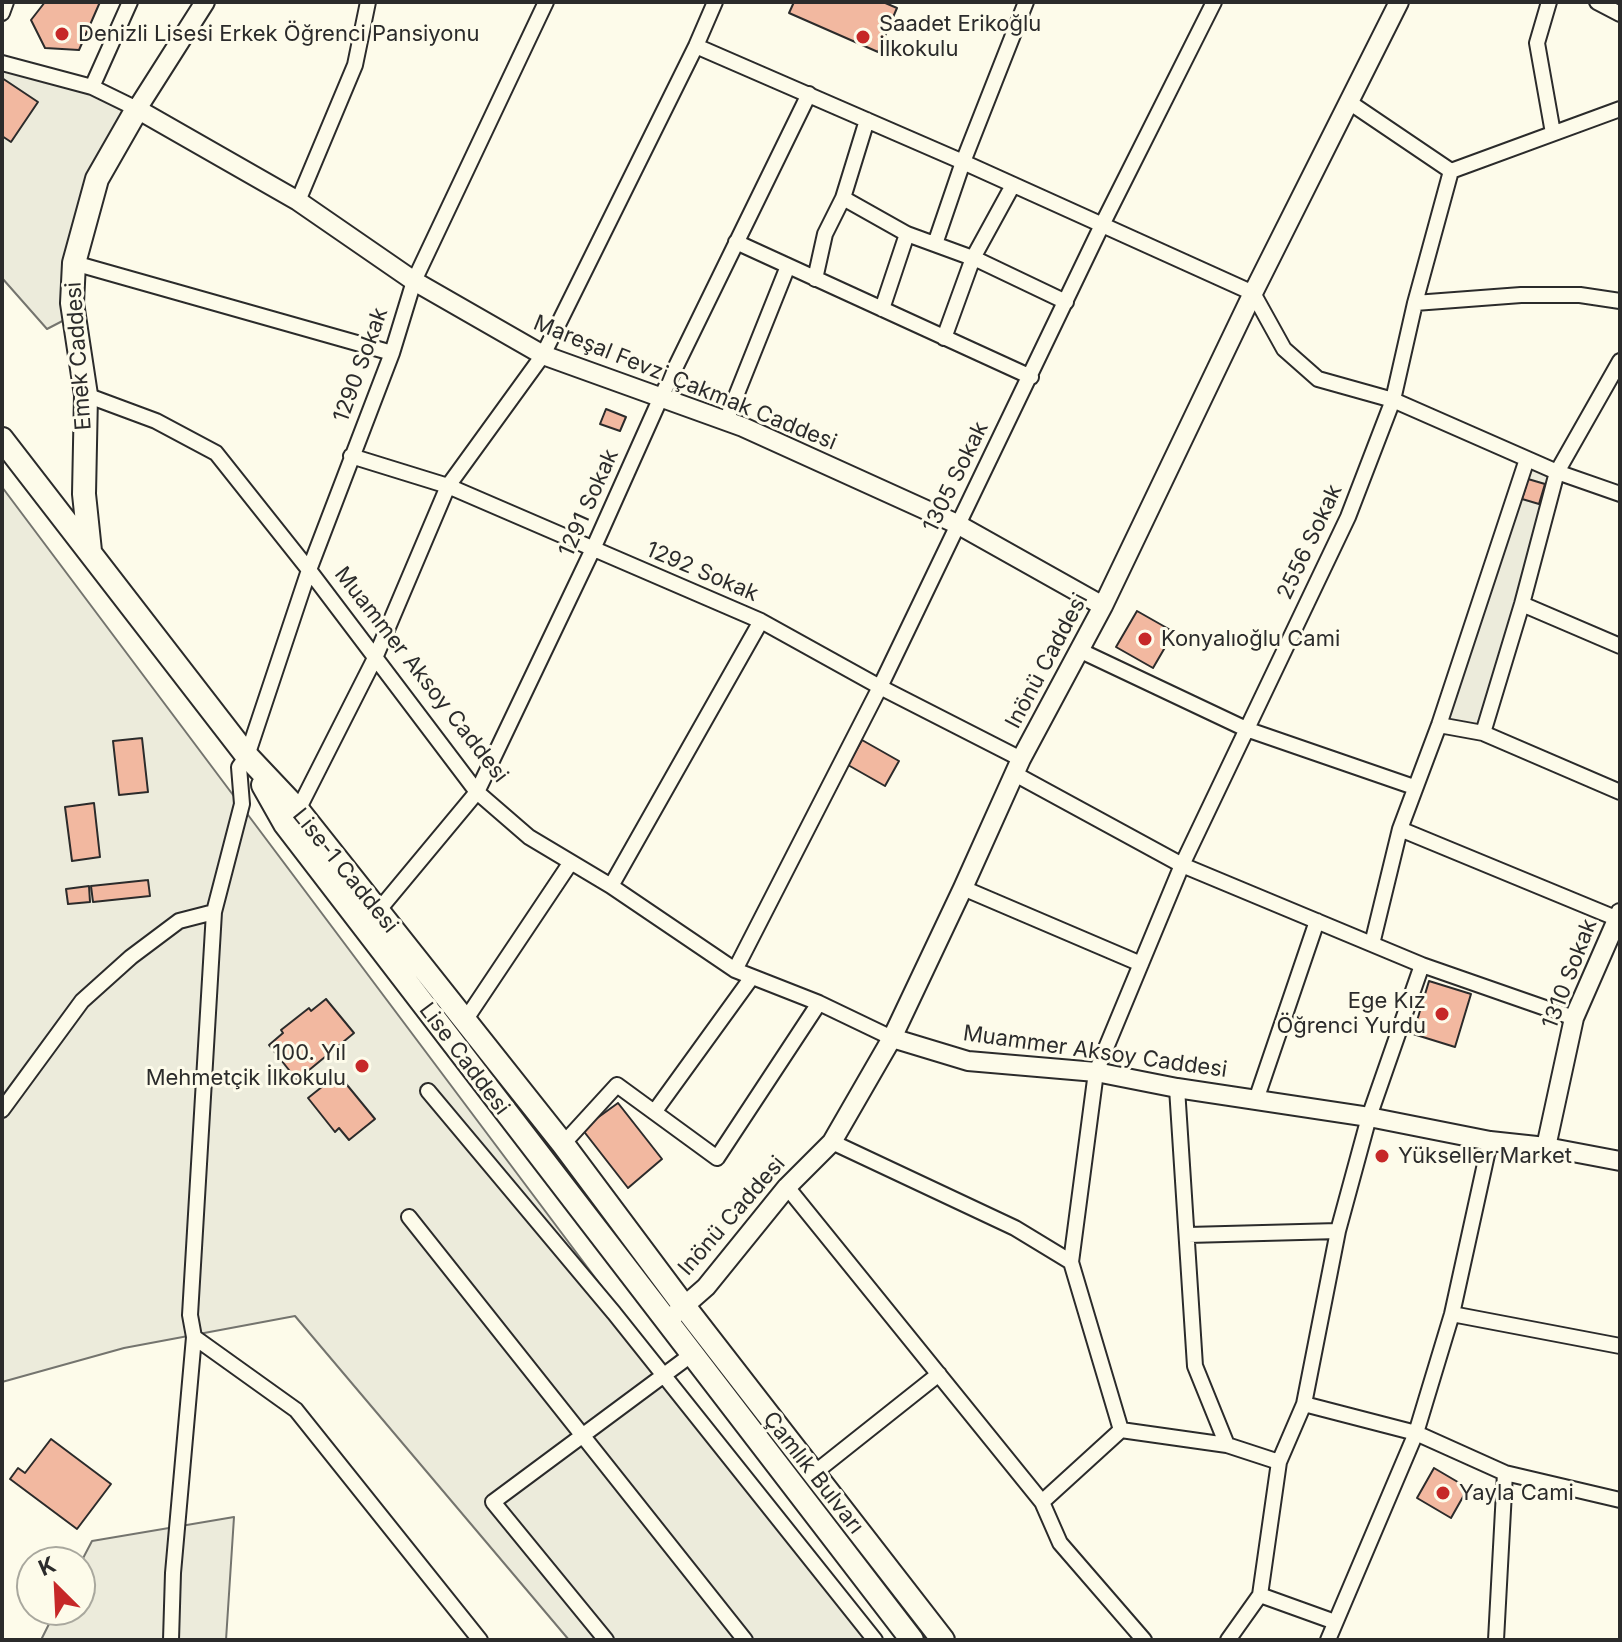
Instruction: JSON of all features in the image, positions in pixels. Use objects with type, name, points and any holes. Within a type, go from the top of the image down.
[{"type":"main road","name":"Emek Caddesi","points":[[90,552],[85,505],[86,395],[72,303],[74,263],[97,179],[137,109]]},
{"type":"main road","name":"Lise-1 Caddesi","points":[[2,439],[247,756],[298,810],[563,1144],[684,1306]]},
{"type":"main road","name":"Lise Caddesi","points":[[247,756],[285,824],[691,1355]]},
{"type":"main road","name":"Çamlık Bulvarı","points":[[684,1306],[943,1640]]},
{"type":"main road","name":"Çamlık Bulvarı","points":[[691,1355],[912,1640]]},
{"type":"street","points":[[2,13],[6,2]]},
{"type":"street","points":[[92,87],[130,2]]},
{"type":"street","name":"Emek Caddesi","points":[[137,109],[205,2]]},
{"type":"street","points":[[298,201],[355,65],[368,2]]},
{"type":"street","name":"1290 Sokak","points":[[171,1640],[173,1573],[194,1337],[190,1315],[214,912],[242,804],[239,767],[247,756],[309,570],[392,353],[414,281],[546,2]]},
{"type":"street","points":[[298,810],[375,658],[448,486],[543,355],[715,2]]},
{"type":"street","points":[[935,244],[963,162],[1026,2]]},
{"type":"street","name":"1305 Sokak","points":[[735,970],[880,687],[1102,225],[1214,2]]},
{"type":"street","name":"Inönü Caddesi","points":[[666,1322],[706,1287],[787,1187],[832,1142],[892,1038],[1018,766],[1081,651],[1253,293],[1399,2]]},
{"type":"street","points":[[1549,2],[1537,43],[1553,133]]},
{"type":"street","points":[[1597,2],[1620,14]]},
{"type":"street","points":[[696,46],[1253,293],[1284,349],[1318,379],[1393,400],[1557,472],[1620,494]]},
{"type":"street","points":[[2,63],[92,87],[137,109]]},
{"type":"street","name":"1291 Sokak","points":[[378,911],[477,792],[593,549],[661,397],[809,94]]},
{"type":"street","points":[[1349,102],[1451,171],[1620,109]]},
{"type":"street","name":"Mareşal Fevzi Çakmak Caddesi","points":[[137,109],[298,201],[414,281],[543,355],[726,421],[957,524],[1103,606]]},
{"type":"street","points":[[815,279],[825,234],[843,198],[867,120]]},
{"type":"street","name":"2556 Sokak","points":[[1071,1262],[1096,1072],[1182,865],[1348,517],[1393,400],[1415,303],[1451,171]]},
{"type":"street","points":[[944,338],[973,258],[1013,185]]},
{"type":"street","points":[[843,198],[907,234],[973,258],[1066,302]]},
{"type":"street","points":[[882,309],[907,234]]},
{"type":"street","points":[[736,242],[1031,377]]},
{"type":"street","points":[[74,263],[392,353]]},
{"type":"street","points":[[726,421],[788,266]]},
{"type":"street","points":[[1415,303],[1521,295],[1580,295],[1620,301]]},
{"type":"street","points":[[1483,733],[1557,472],[1620,361]]},
{"type":"street","name":"Muammer Aksoy Caddesi","points":[[86,395],[156,421],[216,453],[477,792],[529,837],[611,886],[735,970],[819,1003],[892,1038],[968,1061],[1096,1072],[1620,1161]]},
{"type":"street","name":"1292 Sokak","points":[[351,456],[448,486],[761,621],[1018,766],[1182,865],[1422,965],[1574,1018]]},
{"type":"street","points":[[1372,944],[1400,829],[1439,725],[1527,459]]},
{"type":"street","points":[[60,513],[72,515],[85,505]]},
{"type":"street","points":[[1522,604],[1620,646]]},
{"type":"street","points":[[611,886],[761,621]]},
{"type":"street","points":[[1081,651],[1246,729],[1414,787]]},
{"type":"street","points":[[1439,725],[1483,733],[1620,792]]},
{"type":"street","points":[[1400,829],[1619,916]]},
{"type":"street","points":[[464,1022],[571,862]]},
{"type":"street","points":[[963,888],[1141,964]]},
{"type":"street","points":[[2,1110],[82,1001],[131,957],[179,921],[214,912]]},
{"type":"street","name":"1310 Sokak","points":[[1546,1147],[1574,1018],[1619,916]]},
{"type":"street","points":[[1256,1100],[1317,921]]},
{"type":"street","points":[[1228,1640],[1260,1595],[1279,1462],[1304,1404],[1338,1231],[1369,1117],[1422,965]]},
{"type":"street","points":[[655,1111],[752,977]]},
{"type":"street","points":[[563,1144],[617,1085],[717,1158],[819,1003]]},
{"type":"street","points":[[1177,1088],[1195,1366],[1227,1445]]},
{"type":"street","points":[[428,1091],[614,1313],[875,1640]]},
{"type":"street","points":[[1328,1640],[1416,1433],[1452,1314],[1490,1141]]},
{"type":"street","points":[[832,1142],[1015,1228],[1071,1262],[1121,1430]]},
{"type":"street","points":[[787,1187],[1042,1502],[1060,1543],[1144,1640]]},
{"type":"street","points":[[409,1217],[745,1640]]},
{"type":"street","points":[[1188,1235],[1338,1231]]},
{"type":"street","points":[[1452,1314],[1620,1346]]},
{"type":"street","points":[[194,1337],[296,1410],[480,1640]]},
{"type":"street","points":[[606,1640],[493,1502],[691,1355]]},
{"type":"street","points":[[813,1474],[939,1374]]},
{"type":"street","points":[[1304,1404],[1416,1433],[1505,1473],[1620,1500]]},
{"type":"street","points":[[1121,1430],[1227,1445],[1279,1462]]},
{"type":"street","points":[[1042,1502],[1121,1430]]},
{"type":"street","points":[[1496,1640],[1505,1473]]},
{"type":"street","points":[[1260,1595],[1335,1622]]},
{"type":"shaded area","points":[[2,62],[137,109],[97,179],[74,315],[47,329],[2,278]]},
{"type":"shaded area","points":[[1527,459],[1557,472],[1483,733],[1439,725]]},
{"type":"shaded area","points":[[2,487],[867,1640],[569,1640],[295,1316],[124,1348],[2,1382]]},
{"type":"shaded area","points":[[234,1517],[226,1640],[41,1640],[48,1626],[96,1626],[96,1546],[89,1546],[92,1541]]},
{"type":"building","name":"Denizli Lisesi Erkek Öğrenci Pansiyonu","points":[[45,2],[100,2],[79,50],[45,48],[31,20]]},
{"type":"building","points":[[794,2],[883,2],[897,8],[878,52],[789,13]]},
{"type":"building","points":[[2,78],[38,102],[11,142],[2,136]]},
{"type":"building","points":[[606,409],[626,417],[620,431],[600,424]]},
{"type":"building","points":[[1528,479],[1545,484],[1539,504],[1522,499]]},
{"type":"building","name":"Konyalıoğlu Cami","points":[[1137,611],[1174,632],[1153,668],[1116,647]]},
{"type":"building","points":[[142,738],[148,792],[119,795],[113,741]]},
{"type":"building","points":[[862,740],[899,761],[885,786],[848,765]]},
{"type":"building","points":[[94,803],[100,857],[72,861],[65,807]]},
{"type":"building","points":[[148,880],[150,896],[93,902],[91,886]]},
{"type":"building","points":[[89,886],[90,902],[68,904],[66,889]]},
{"type":"building","name":"Ege Kız Öğrenci Yurdu","points":[[1429,981],[1471,994],[1455,1047],[1413,1034]]},
{"type":"building","points":[[326,999],[354,1033],[297,1080],[269,1045],[283,1033],[281,1030]]},
{"type":"building","points":[[338,1074],[375,1119],[349,1140],[339,1128],[335,1132],[308,1098]]},
{"type":"building","points":[[618,1103],[662,1159],[628,1188],[582,1129]]},
{"type":"building","points":[[51,1439],[111,1484],[77,1529],[10,1479],[18,1468],[25,1473]]},
{"type":"building","name":"Yayla Cami","points":[[1434,1468],[1468,1488],[1451,1518],[1417,1498]]},
{"type":"place","name":"Denizli Lisesi Erkek Öğrenci Pansiyonu","points":[[62,34]]},
{"type":"place","name":"Saadet Erikoğlu İlkokulu","points":[[863,37]]},
{"type":"place","name":"Konyalıoğlu Cami","points":[[1145,639]]},
{"type":"place","name":"Ege Kız Öğrenci Yurdu","points":[[1442,1014]]},
{"type":"place","name":"100. Yıl Mehmetçik İlkokulu","points":[[362,1066]]},
{"type":"place","name":"Yükseller Market","points":[[1382,1156]]},
{"type":"place","name":"Yayla Cami","points":[[1443,1493]]}]
